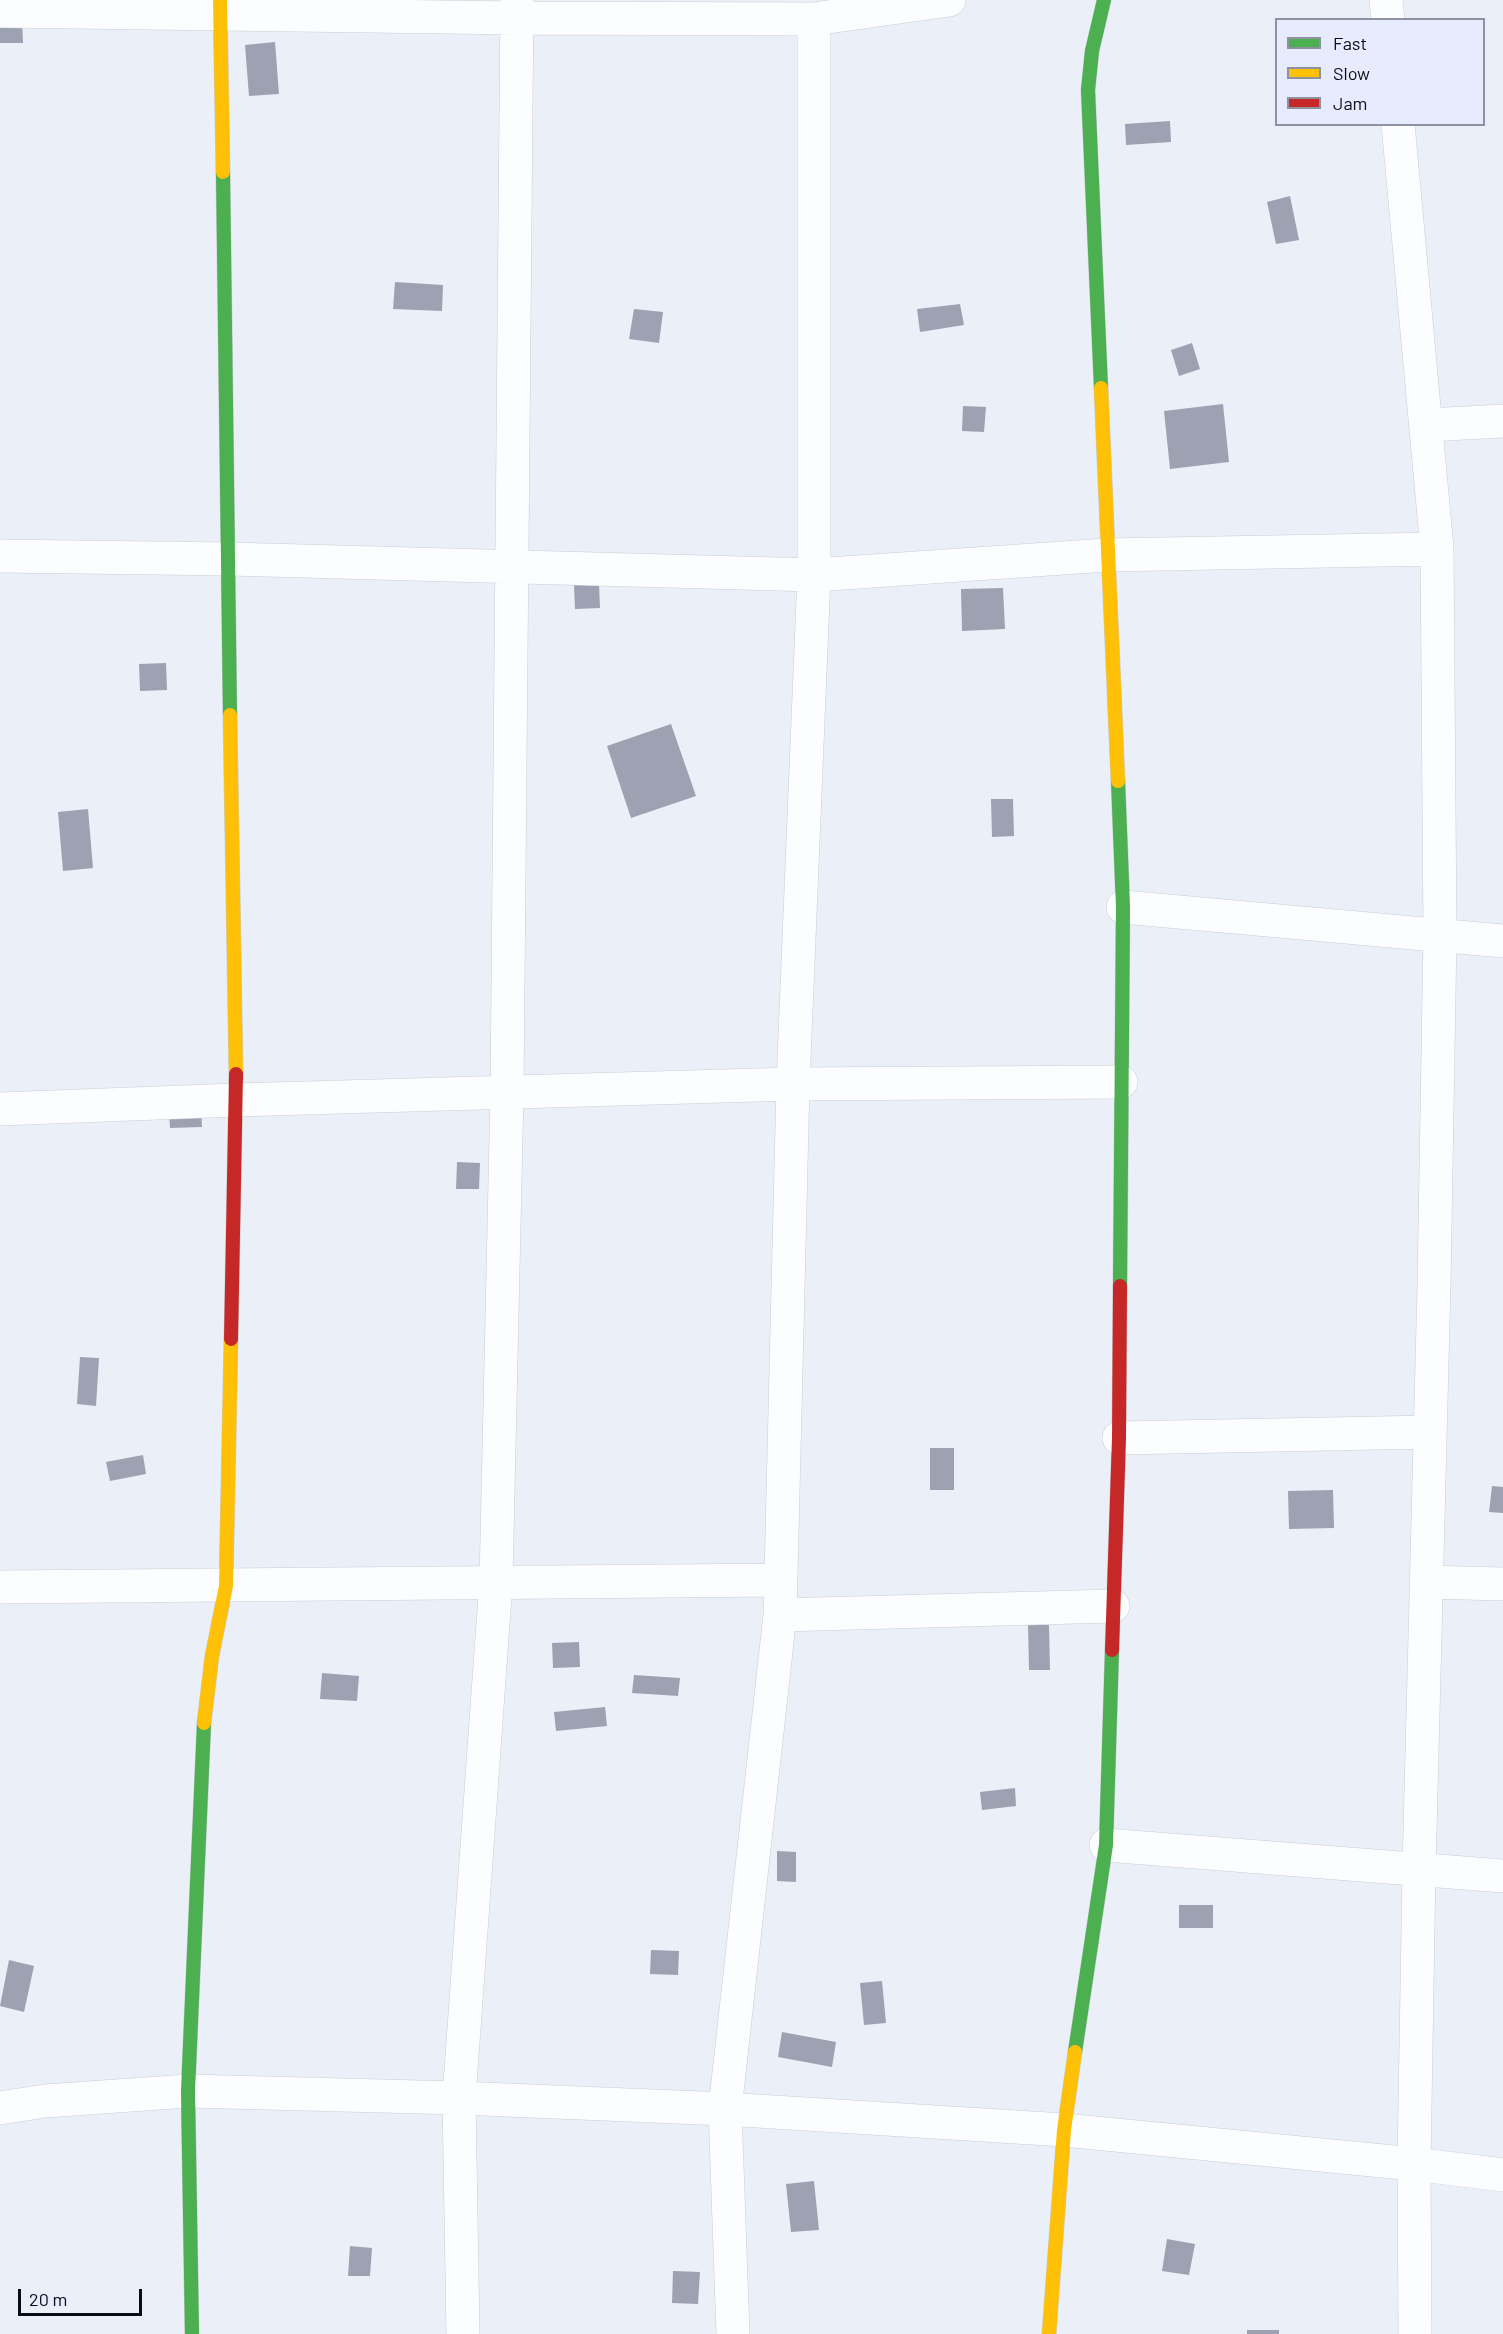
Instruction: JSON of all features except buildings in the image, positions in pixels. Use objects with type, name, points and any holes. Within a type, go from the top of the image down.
[{"type":"street","points":[[1049,2334],[1064,2130],[1106,1845],[1119,1438],[1123,907],[1088,90],[1092,51],[1104,0]]},
{"type":"street","points":[[1386,0],[1388,18]]},
{"type":"street","points":[[0,11],[220,7],[517,9],[814,19],[932,1]]},
{"type":"street","points":[[192,2334],[188,2091],[202,1731],[212,1656],[226,1586],[236,1100],[230,559],[220,7]]},
{"type":"street","points":[[463,2334],[459,2098],[496,1582],[507,1093],[517,9]]},
{"type":"street","points":[[733,2334],[725,2109],[780,1615],[779,1580],[793,1084],[814,575],[814,19]]},
{"type":"street","points":[[1398,126],[1437,549],[1440,936],[1419,1870],[1414,2164],[1415,2334]]},
{"type":"street","points":[[1427,425],[1503,421]]},
{"type":"street","points":[[0,556],[230,559],[814,575],[1107,555],[1437,549]]},
{"type":"street","points":[[1123,907],[1503,941]]},
{"type":"street","points":[[0,1109],[793,1084],[1121,1082]]},
{"type":"street","points":[[1119,1438],[1430,1431]]},
{"type":"street","points":[[0,1587],[779,1580]]},
{"type":"street","points":[[1426,1582],[1503,1584]]},
{"type":"street","points":[[780,1615],[1113,1606]]},
{"type":"street","points":[[1106,1845],[1503,1876]]},
{"type":"street","points":[[0,2108],[45,2101],[188,2091],[459,2098],[725,2109],[1064,2130],[1414,2164],[1503,2175]]},
{"type":"traffic: fast","points":[[1101,388],[1088,90],[1092,51],[1104,0]]},
{"type":"traffic: fast","points":[[223,172],[230,715]]},
{"type":"traffic: fast","points":[[1118,781],[1123,907],[1120,1286]]},
{"type":"traffic: fast","points":[[1075,2052],[1106,1845],[1112,1650]]},
{"type":"traffic: fast","points":[[192,2334],[188,2091],[204,1723]]},
{"type":"traffic: slow","points":[[220,0],[223,172]]},
{"type":"traffic: slow","points":[[1101,388],[1118,781]]},
{"type":"traffic: slow","points":[[230,715],[236,1074]]},
{"type":"traffic: slow","points":[[204,1723],[212,1656],[226,1586],[231,1339]]},
{"type":"traffic: slow","points":[[1049,2334],[1064,2130],[1075,2052]]},
{"type":"traffic: jam","points":[[231,1339],[236,1074]]},
{"type":"traffic: jam","points":[[1112,1650],[1119,1438],[1120,1286]]}]
